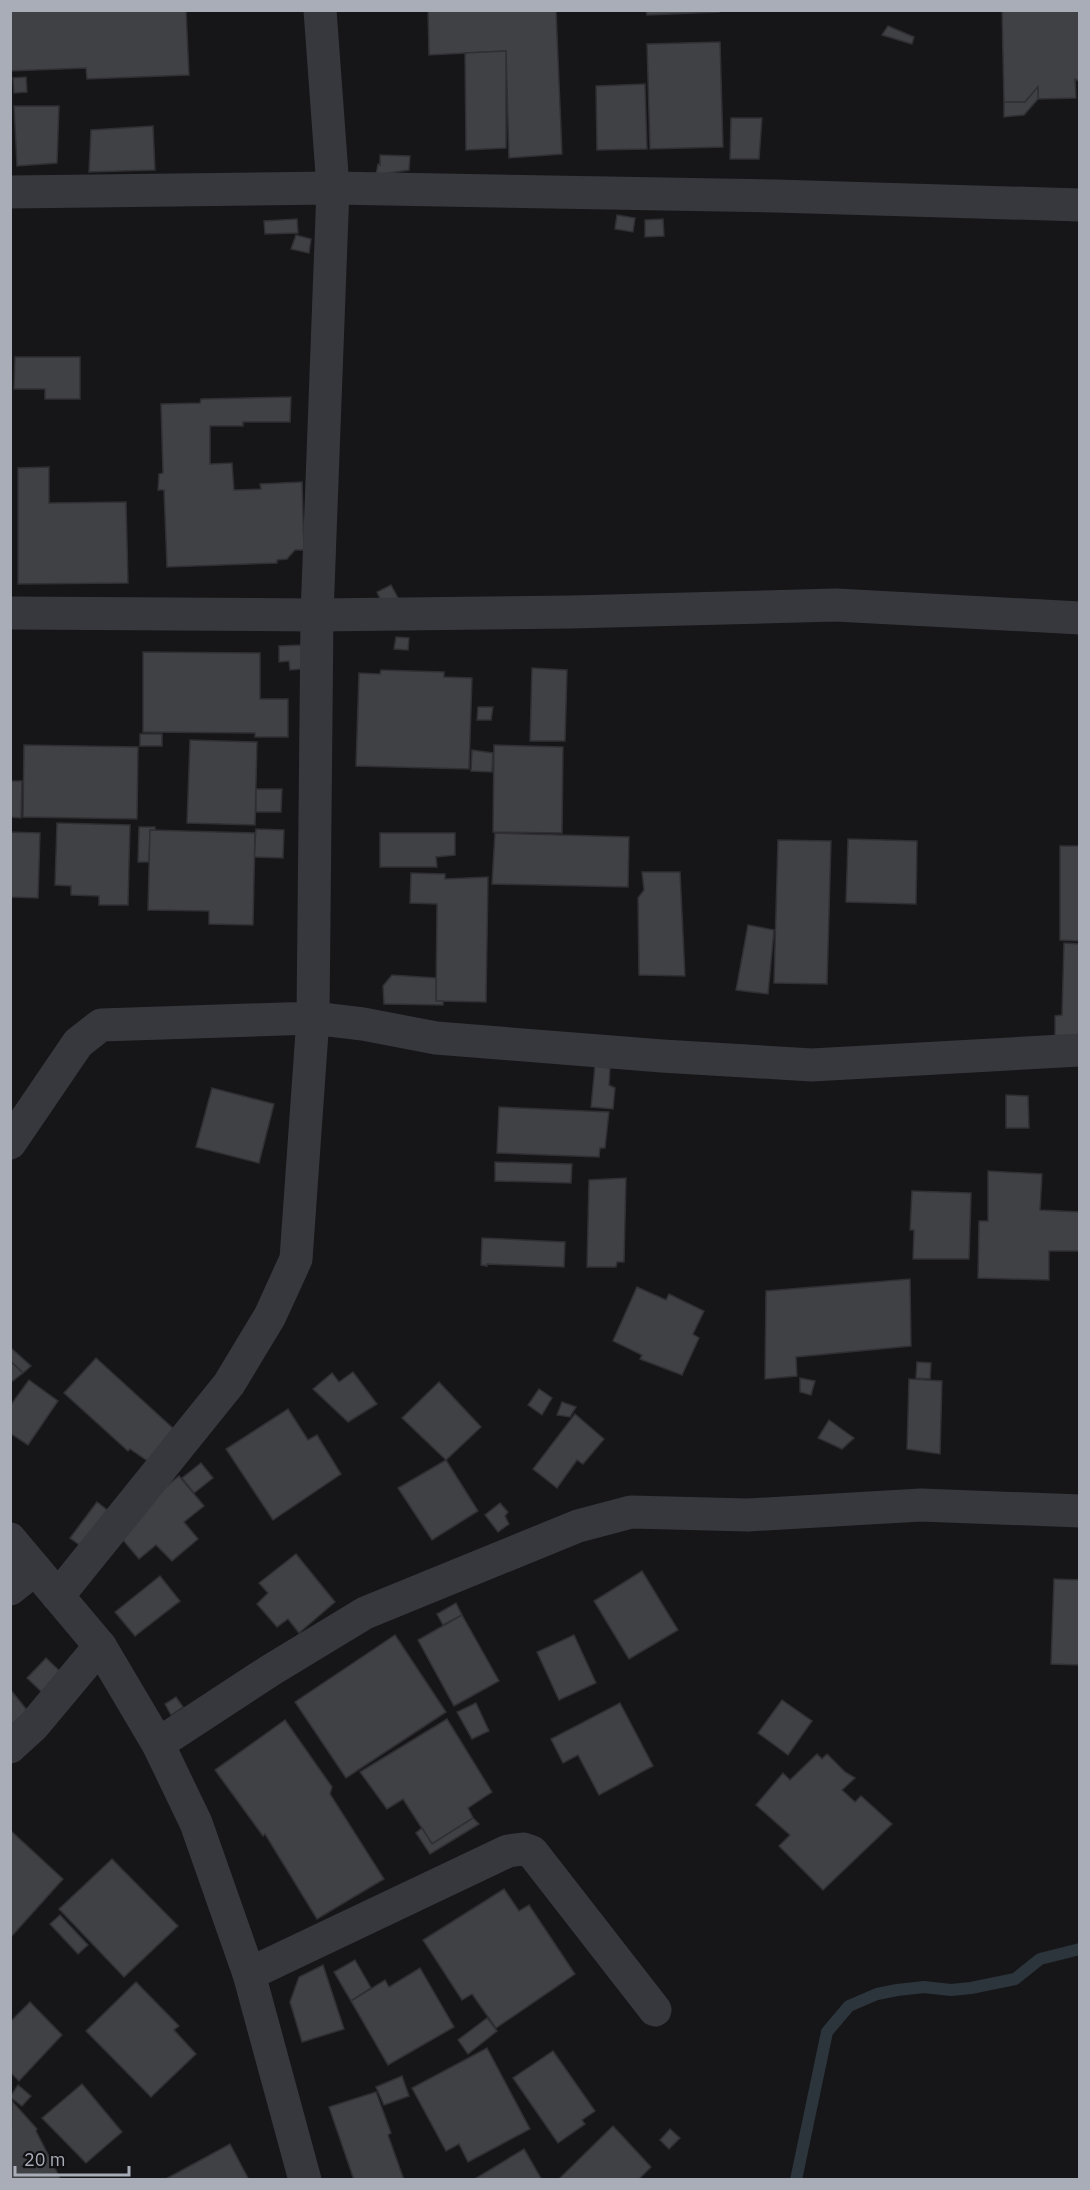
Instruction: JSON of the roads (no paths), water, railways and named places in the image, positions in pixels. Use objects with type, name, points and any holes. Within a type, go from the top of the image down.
[{"type":"street","points":[[58,1596],[229,1384],[270,1316],[296,1258],[313,1018],[316,615],[333,188],[320,10]]},
{"type":"street","points":[[10,192],[333,188],[764,195],[1080,205]]},
{"type":"street","points":[[10,614],[316,615],[571,612],[836,604],[1080,618]]},
{"type":"street","points":[[10,1143],[78,1043],[100,1025],[313,1018],[363,1024],[436,1038],[812,1065],[1080,1050]]},
{"type":"street","points":[[158,1744],[271,1670],[365,1614],[578,1526],[631,1512],[748,1515],[921,1505],[1080,1511]]},
{"type":"street","points":[[10,1539],[99,1646],[158,1744],[196,1823],[249,1974],[305,2180]]},
{"type":"street","points":[[10,1589],[35,1569]]},
{"type":"street","points":[[10,1747],[34,1725],[99,1646]]},
{"type":"street","points":[[249,1974],[508,1851],[523,1848],[532,1852],[655,2010]]},
{"type":"waterway","points":[[796,2180],[827,2032],[849,2006],[877,1994],[897,1990],[924,1987],[951,1990],[1015,1979],[1040,1959],[1080,1949]]}]
